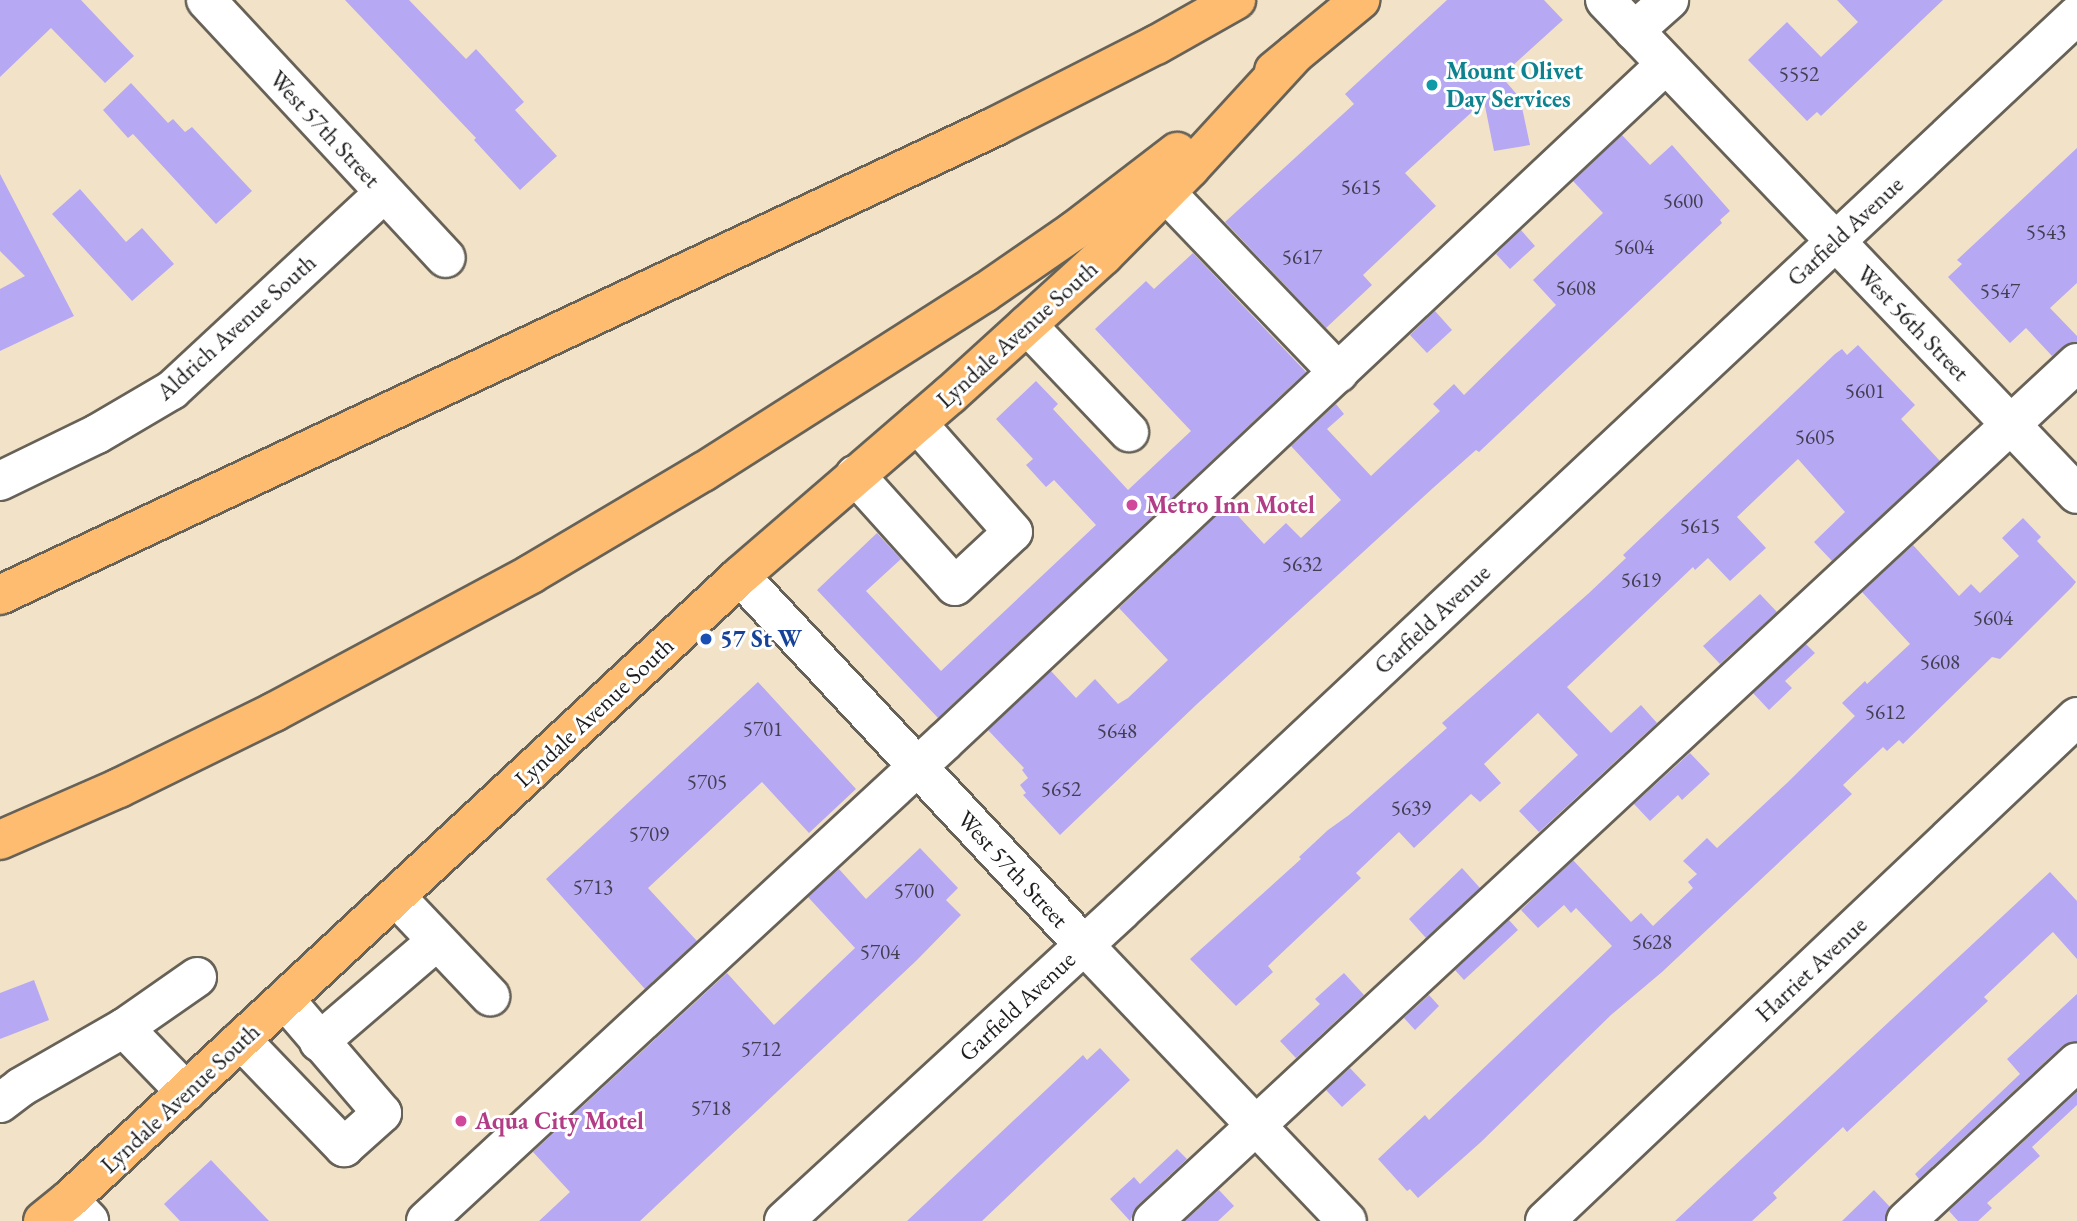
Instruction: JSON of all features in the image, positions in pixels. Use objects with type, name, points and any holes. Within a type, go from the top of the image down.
[{"type":"main road","points":[[0,595],[996,126],[1156,45],[1236,0]]},
{"type":"main road","name":"Lyndale Avenue South","points":[[67,1214],[186,1092],[740,576],[917,423],[1103,256],[1158,183],[1294,55],[1360,0]]},
{"type":"main road","points":[[0,840],[119,788],[262,718],[531,575],[824,397],[1158,183]]},
{"type":"street","name":"West 57th Street","points":[[206,0],[446,258]]},
{"type":"street","name":"West 56th Street","points":[[1605,0],[2077,494]]},
{"type":"street","points":[[1634,31],[1669,0]]},
{"type":"street","name":"Garfield Avenue","points":[[784,1221],[1084,945],[2077,15]]},
{"type":"street","points":[[426,1221],[918,767],[1666,64]]},
{"type":"street","points":[[1158,183],[1339,373]]},
{"type":"street","name":"Aldrich Avenue South","points":[[0,481],[97,434],[172,390],[384,192]]},
{"type":"street","points":[[1027,325],[1129,432]]},
{"type":"street","points":[[1153,1221],[2077,363]]},
{"type":"street","points":[[855,475],[955,586],[1013,532],[917,423]]},
{"type":"street","name":"West 57th Street","points":[[740,576],[1084,945],[1258,1124],[1347,1221]]},
{"type":"street","name":"Harriet Avenue","points":[[1545,1221],[2077,717]]},
{"type":"street","points":[[396,897],[491,996]]},
{"type":"street","points":[[319,1042],[437,941]]},
{"type":"street","points":[[0,1103],[21,1087],[124,1028],[197,977]]},
{"type":"street","points":[[242,1041],[344,1147],[382,1113],[285,1000]]},
{"type":"street","points":[[124,1028],[186,1092]]},
{"type":"street","points":[[1906,1221],[2077,1062]]},
{"type":"building","points":[[0,0],[81,0],[134,56],[105,83],[51,28],[0,77]]},
{"type":"building","points":[[345,0],[409,0],[466,59],[476,49],[524,102],[515,110],[557,156],[520,190],[474,140],[476,138]]},
{"type":"building","points":[[1447,0],[1544,0],[1563,20],[1501,76],[1520,98],[1530,145],[1494,151],[1484,101],[1405,173],[1436,206],[1363,275],[1372,285],[1326,328],[1225,222],[1354,104],[1345,94]]},
{"type":"building","points":[[1837,0],[1943,0],[1821,116],[1817,112],[1807,121],[1748,60],[1787,22],[1821,57],[1858,22]]},
{"type":"building","points":[[131,83],[168,123],[173,119],[185,132],[192,127],[252,191],[216,224],[133,134],[128,138],[103,110]]},
{"type":"building","points":[[1622,135],[1650,165],[1672,145],[1730,211],[1720,220],[1722,223],[1479,452],[1476,450],[1433,488],[1196,705],[1060,835],[1023,795],[1026,793],[1020,785],[1028,778],[1022,770],[1024,768],[988,730],[1051,671],[1076,698],[1095,679],[1118,704],[1128,698],[1168,660],[1119,608],[1228,505],[1264,544],[1286,523],[1301,538],[1341,500],[1291,446],[1336,404],[1344,414],[1327,429],[1371,476],[1440,411],[1433,404],[1454,384],[1464,395],[1556,305],[1533,280],[1603,213],[1573,181]]},
{"type":"building","points":[[2077,148],[2077,283],[2050,308],[2077,336],[2077,342],[2063,347],[2052,356],[2026,328],[2010,343],[1948,277],[1962,264],[1957,260]]},
{"type":"building","points":[[0,174],[74,316],[0,351],[0,289],[25,276],[0,251]]},
{"type":"building","points":[[80,189],[126,242],[142,228],[174,264],[132,301],[52,214]]},
{"type":"building","points":[[1521,230],[1535,246],[1510,269],[1496,254]]},
{"type":"building","name":"Metro Inn Motel","points":[[1193,253],[1306,372],[938,718],[817,590],[877,533],[901,559],[866,591],[941,671],[1096,525],[1054,480],[1046,487],[1026,465],[1033,459],[996,419],[1036,381],[1058,404],[1053,409],[1128,490],[1191,431],[1095,329],[1146,281],[1154,289]]},
{"type":"building","points":[[1435,311],[1452,330],[1427,353],[1410,335]]},
{"type":"building","points":[[1858,345],[1915,405],[1901,419],[1940,461],[1832,561],[1814,542],[1845,512],[1798,459],[1737,517],[1766,548],[1730,581],[1708,558],[1695,570],[1693,567],[1567,687],[1611,733],[1641,705],[1657,723],[1539,832],[1519,811],[1578,755],[1538,713],[1484,764],[1501,783],[1480,802],[1471,794],[1414,848],[1399,832],[1356,873],[1361,878],[1268,966],[1273,972],[1236,1006],[1190,959],[1301,859],[1299,857],[1328,830],[1349,815],[1447,728],[1442,723],[1589,593],[1626,558],[1623,555],[1835,354],[1842,349],[1847,355]]},
{"type":"building","points":[[2023,518],[2041,537],[2037,541],[2076,582],[2072,587],[2000,659],[1992,657],[1903,744],[1899,740],[1887,751],[1883,747],[1843,785],[1852,794],[1662,972],[1611,1015],[1481,1142],[1418,1198],[1410,1189],[1407,1191],[1378,1159],[1425,1115],[1429,1120],[1612,946],[1576,908],[1571,913],[1564,905],[1538,928],[1521,910],[1573,860],[1631,922],[1641,913],[1653,926],[1693,888],[1688,882],[1697,874],[1683,861],[1707,838],[1717,848],[1787,783],[1855,716],[1842,703],[1910,644],[1862,592],[1913,545],[1959,596],[1971,584],[1980,593],[2019,556],[2002,538]]},
{"type":"building","points":[[1760,594],[1777,612],[1720,664],[1703,646]]},
{"type":"building","points":[[1806,644],[1815,653],[1785,681],[1792,688],[1769,710],[1753,693]]},
{"type":"building","points":[[758,682],[856,789],[809,833],[762,782],[648,888],[697,941],[645,989],[546,879]]},
{"type":"building","points":[[1690,753],[1710,774],[1682,800],[1678,795],[1650,821],[1634,804]]},
{"type":"building","points":[[920,848],[958,888],[946,900],[961,915],[917,960],[640,1221],[539,1221],[570,1192],[533,1152],[727,973],[774,1025],[855,948],[808,897],[839,869],[866,899]]},
{"type":"building","points":[[1462,868],[1480,888],[1426,938],[1409,919]]},
{"type":"building","points":[[2050,872],[2077,901],[2077,959],[2053,932],[1984,997],[1988,1001],[1847,1132],[1843,1127],[1773,1193],[1777,1198],[1752,1221],[1675,1221]]},
{"type":"building","points":[[1509,920],[1518,930],[1464,980],[1455,970]]},
{"type":"building","points":[[1344,973],[1364,995],[1296,1058],[1280,1041],[1320,1004],[1315,999]]},
{"type":"building","points":[[34,980],[49,1020],[0,1039],[0,993]]},
{"type":"building","points":[[2077,994],[2077,1041],[2062,1046],[1919,1179],[1915,1174],[2020,1074],[2007,1059]]},
{"type":"building","points":[[1429,995],[1439,1006],[1415,1030],[1404,1018]]},
{"type":"building","points":[[1100,1048],[1130,1080],[982,1221],[907,1221],[1083,1055],[1087,1060]]},
{"type":"building","points":[[1350,1068],[1366,1085],[1342,1107],[1326,1090]]},
{"type":"building","points":[[2077,1092],[2077,1105],[2032,1147],[2040,1156],[1987,1203],[1992,1208],[1978,1221],[1958,1221],[1949,1211]]},
{"type":"building","points":[[1177,1149],[1187,1159],[1138,1205],[1130,1221],[1110,1199],[1134,1177],[1140,1184]]},
{"type":"building","points":[[211,1160],[269,1221],[180,1221],[164,1204]]},
{"type":"building","points":[[1219,1190],[1234,1206],[1218,1221],[1185,1221]]},
{"type":"building","points":[[1874,1190],[1890,1207],[1885,1221],[1842,1221]]},
{"type":"place","name":"Mount Olivet Day Services","points":[[1432,85]]},
{"type":"place","name":"Metro Inn Motel","points":[[1132,505]]},
{"type":"place","name":"57 St W","points":[[706,639]]},
{"type":"place","name":"Aqua City Motel","points":[[461,1121]]}]
